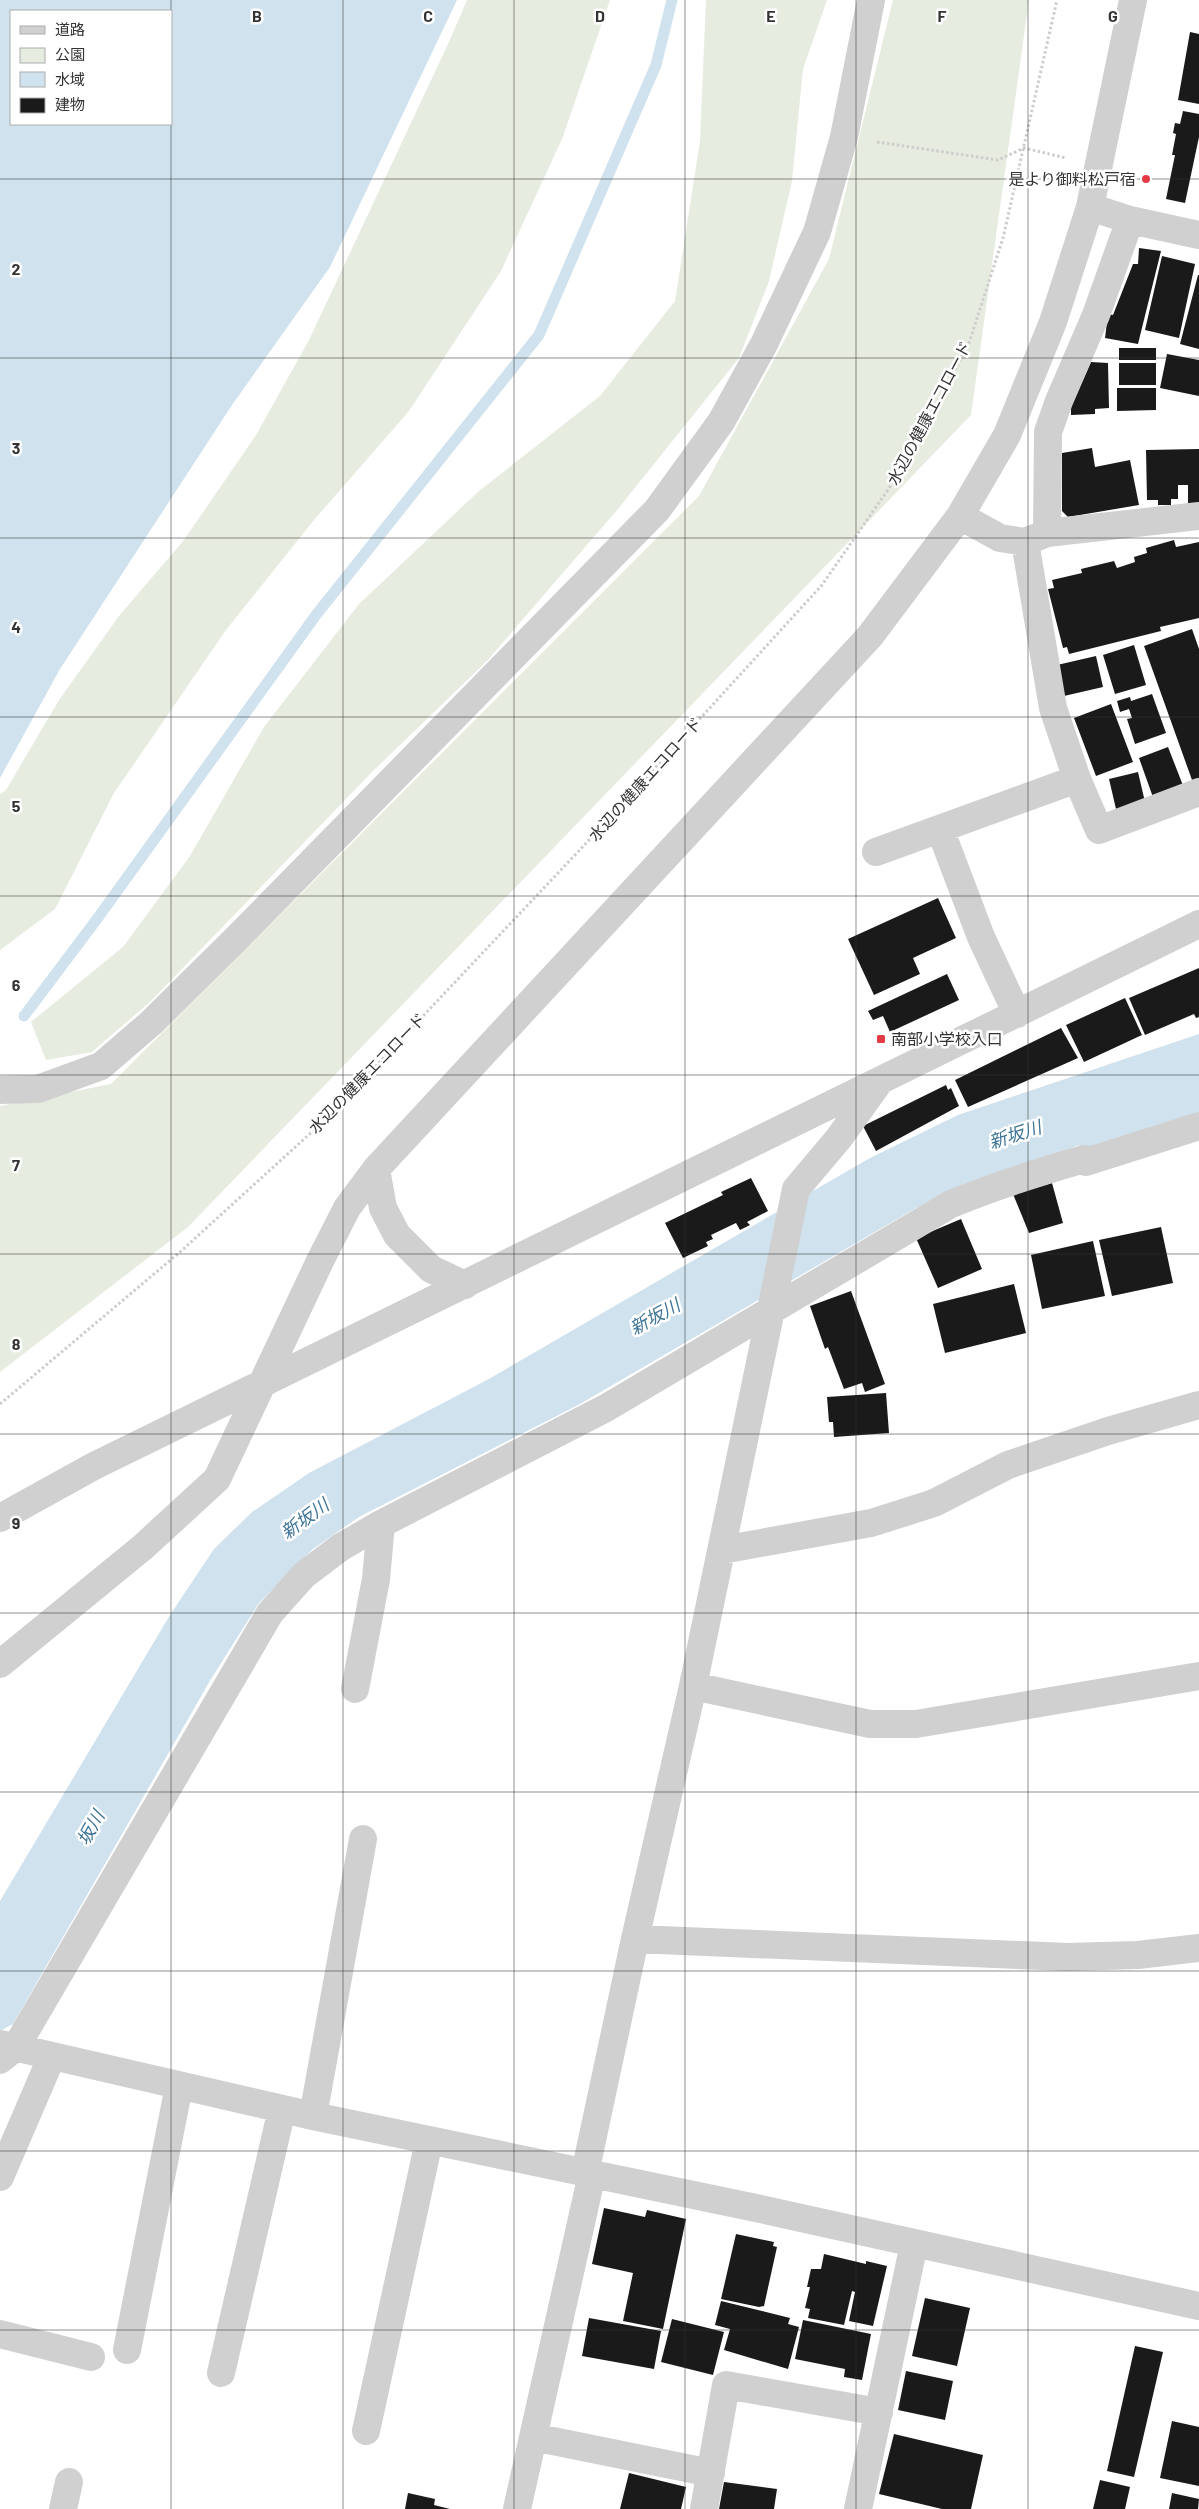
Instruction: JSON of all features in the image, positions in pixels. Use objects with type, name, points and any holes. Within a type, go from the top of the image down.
[{"type":"street","points":[[0,1090],[38,1089],[101,1066],[151,1023],[236,939],[656,510],[722,422],[764,344],[817,232],[844,137],[871,0]]},
{"type":"street","points":[[0,1664],[143,1547],[217,1479],[264,1382],[299,1301],[347,1208],[376,1169],[870,636],[960,516],[1010,426],[1053,322],[1090,207],[1133,0]]},
{"type":"street","points":[[1090,207],[1130,220],[1199,235]]},
{"type":"street","points":[[1130,220],[1096,315],[1059,401],[1048,432],[1036,537],[1053,708],[1077,778],[1099,830],[1199,792]]},
{"type":"street","points":[[960,516],[1000,538],[1036,537],[1199,516]]},
{"type":"street","points":[[876,852],[1077,778]]},
{"type":"street","points":[[940,829],[981,937],[1017,1014]]},
{"type":"street","points":[[0,1518],[94,1466],[1199,924]]},
{"type":"street","points":[[517,2509],[534,2437],[635,1939],[693,1686],[796,1189],[839,1138],[879,1082]]},
{"type":"street","points":[[1199,1126],[1086,1162],[1084,1159],[996,1186],[951,1204],[606,1408],[381,1524],[341,1547],[304,1575],[270,1613],[5,2050],[52,2056],[313,2116],[588,2173],[1199,2306]]},
{"type":"street","points":[[376,1169],[383,1208],[397,1235],[431,1269],[465,1285]]},
{"type":"street","points":[[722,1550],[871,1523],[934,1503],[1008,1465],[1108,1431],[1199,1405]]},
{"type":"street","points":[[355,1689],[376,1579],[381,1524]]},
{"type":"street","points":[[693,1686],[870,1724],[916,1724],[1199,1676]]},
{"type":"street","points":[[313,2116],[363,1839]]},
{"type":"street","points":[[635,1939],[1067,1957],[1138,1955],[1199,1948]]},
{"type":"street","points":[[0,2177],[52,2056]]},
{"type":"street","points":[[127,2350],[179,2086]]},
{"type":"street","points":[[221,2373],[282,2109]]},
{"type":"street","points":[[366,2431],[429,2141]]},
{"type":"street","points":[[858,2509],[914,2244]]},
{"type":"street","points":[[0,2334],[92,2357]]},
{"type":"street","points":[[704,2509],[726,2385],[879,2412]]},
{"type":"street","points":[[534,2437],[711,2473]]},
{"type":"street","points":[[63,2509],[69,2482]]},
{"type":"path","name":"水辺の健康エコロード","points":[[0,1404],[180,1252],[325,1120],[590,839],[822,585],[903,468],[969,343],[1003,238],[1057,0]]},
{"type":"path","points":[[844,137],[998,160],[1024,148],[1068,159]]},
{"type":"green space","points":[[467,0],[610,0],[562,139],[501,271],[409,411],[314,520],[226,630],[114,793],[55,909],[0,950],[0,794],[6,790],[59,700],[119,616],[184,540],[256,435],[309,340]]},
{"type":"green space","points":[[706,0],[827,0],[803,69],[792,181],[769,281],[739,358],[617,510],[487,661],[372,772],[151,1001],[92,1052],[46,1060],[31,1022],[123,947],[190,856],[264,727],[359,604],[479,491],[600,396],[675,301],[700,141]]},
{"type":"green space","points":[[893,0],[1029,0],[971,415],[188,1227],[0,1372],[0,1106],[111,1084],[699,496],[829,259]]},
{"type":"water","points":[[0,0],[457,0],[330,267],[232,405],[60,669],[0,778]]},
{"type":"water","points":[[1199,1034],[1199,1115],[1083,1151],[1079,1145],[916,1208],[580,1404],[359,1517],[313,1549],[259,1603],[211,1679],[13,2024],[0,2031],[0,1901],[170,1615],[214,1549],[252,1512],[309,1473],[487,1380],[870,1158],[958,1115]]},
{"type":"building","points":[[1190,32],[1199,34],[1199,104],[1178,100]]},
{"type":"building","points":[[1183,111],[1199,114],[1199,137],[1185,203],[1166,199],[1175,155],[1172,155],[1176,134],[1173,133],[1175,123],[1180,124]]},
{"type":"building","points":[[1139,248],[1161,251],[1138,344],[1105,338],[1108,314],[1113,315],[1133,264],[1138,264]]},
{"type":"building","points":[[1162,256],[1195,264],[1179,338],[1145,330]]},
{"type":"building","points":[[1199,275],[1199,349],[1180,344]]},
{"type":"building","points":[[1119,348],[1156,348],[1156,360],[1119,360]]},
{"type":"building","points":[[1167,354],[1199,360],[1199,396],[1160,388]]},
{"type":"building","points":[[1091,362],[1108,363],[1109,408],[1095,409],[1095,414],[1071,415],[1071,407]]},
{"type":"building","points":[[1119,363],[1156,363],[1156,385],[1119,385]]},
{"type":"building","points":[[1117,388],[1156,388],[1156,410],[1117,411]]},
{"type":"building","points":[[1092,448],[1095,467],[1130,460],[1139,505],[1068,517],[1062,511],[1062,453]]},
{"type":"building","points":[[1199,449],[1199,504],[1188,504],[1188,485],[1178,485],[1178,499],[1171,499],[1171,505],[1158,505],[1158,500],[1147,500],[1146,450]]},
{"type":"building","points":[[1174,540],[1176,547],[1199,542],[1199,618],[1160,627],[1161,631],[1069,654],[1067,647],[1063,648],[1048,589],[1054,588],[1052,580],[1082,573],[1081,569],[1114,561],[1117,568],[1135,562],[1134,557],[1147,553],[1146,548]]},
{"type":"building","points":[[1192,629],[1199,649],[1199,778],[1192,780],[1144,646]]},
{"type":"building","points":[[1134,645],[1146,685],[1115,694],[1103,655]]},
{"type":"building","points":[[1096,656],[1103,687],[1064,696],[1057,665]]},
{"type":"building","points":[[1152,694],[1166,733],[1135,744],[1127,719],[1132,718],[1129,709],[1120,712],[1117,701],[1130,697],[1131,701]]},
{"type":"building","points":[[1111,704],[1133,762],[1096,776],[1074,718]]},
{"type":"building","points":[[1168,747],[1184,788],[1154,800],[1139,758]]},
{"type":"building","points":[[1138,772],[1145,802],[1116,809],[1109,779]]},
{"type":"building","points":[[938,898],[956,938],[913,958],[920,974],[874,995],[848,939]]},
{"type":"building","points":[[1199,968],[1199,1017],[1196,1018],[1194,1014],[1145,1035],[1129,998]]},
{"type":"building","points":[[947,974],[959,1000],[890,1032],[883,1016],[873,1020],[868,1011]]},
{"type":"building","points":[[1125,998],[1142,1035],[1084,1062],[1066,1025]]},
{"type":"building","points":[[1061,1028],[1078,1058],[968,1107],[955,1080]]},
{"type":"building","points":[[946,1085],[948,1090],[951,1088],[959,1106],[876,1151],[863,1126]]},
{"type":"building","points":[[751,1178],[768,1211],[747,1222],[750,1225],[740,1230],[736,1223],[711,1235],[713,1239],[706,1242],[708,1246],[683,1258],[665,1223],[723,1195],[721,1192]]},
{"type":"building","points":[[1052,1183],[1063,1223],[1029,1233],[1013,1194]]},
{"type":"building","points":[[961,1219],[982,1269],[938,1288],[916,1238]]},
{"type":"building","points":[[1161,1227],[1173,1283],[1112,1296],[1099,1240]]},
{"type":"building","points":[[1093,1241],[1105,1296],[1042,1309],[1031,1255]]},
{"type":"building","points":[[1014,1284],[1026,1333],[945,1353],[933,1304]]},
{"type":"building","points":[[851,1291],[885,1384],[865,1392],[862,1383],[844,1389],[828,1347],[825,1349],[810,1306]]},
{"type":"building","points":[[886,1393],[889,1433],[834,1437],[833,1422],[829,1422],[827,1397]]},
{"type":"building","points":[[604,2208],[645,2217],[647,2210],[686,2219],[663,2329],[623,2321],[633,2273],[592,2264]]},
{"type":"building","points":[[736,2234],[774,2242],[773,2246],[777,2247],[764,2306],[759,2307],[721,2299]]},
{"type":"building","points":[[824,2254],[866,2264],[866,2261],[887,2266],[873,2326],[849,2321],[855,2292],[852,2291],[844,2325],[808,2318],[810,2309],[805,2308],[810,2287],[807,2287],[811,2269],[821,2269]]},
{"type":"building","points":[[925,2298],[970,2308],[957,2366],[912,2356]]},
{"type":"building","points":[[721,2301],[790,2318],[788,2324],[799,2327],[788,2369],[724,2350],[730,2329],[715,2325]]},
{"type":"building","points":[[589,2318],[661,2331],[654,2369],[582,2356]]},
{"type":"building","points":[[672,2319],[724,2332],[713,2375],[661,2362]]},
{"type":"building","points":[[803,2320],[871,2334],[862,2380],[844,2377],[845,2369],[795,2359]]},
{"type":"building","points":[[1135,2346],[1163,2352],[1134,2477],[1107,2471]]},
{"type":"building","points":[[906,2371],[953,2381],[945,2420],[898,2410]]},
{"type":"building","points":[[1172,2421],[1199,2427],[1199,2486],[1160,2478]]},
{"type":"building","points":[[894,2434],[983,2455],[971,2509],[942,2509],[879,2494]]},
{"type":"building","points":[[629,2473],[686,2487],[681,2509],[620,2509]]},
{"type":"building","points":[[1100,2480],[1130,2487],[1125,2509],[1093,2509]]},
{"type":"building","points":[[724,2482],[777,2489],[774,2509],[719,2509]]},
{"type":"building","points":[[408,2493],[435,2499],[434,2505],[450,2509],[405,2509]]},
{"type":"building","points":[[1172,2493],[1199,2499],[1198,2509],[1169,2509]]},
{"type":"waterway","points":[[24,1016],[97,919],[316,615],[539,335],[656,65],[672,0]]},
{"type":"place","name":"是より御料松戸宿","points":[[1146,179]]},
{"type":"place","name":"南部小学校入口","points":[[881,1039]]},
{"type":"water label","name":"新坂川","points":[[1015,1135]]},
{"type":"water label","name":"新坂川","points":[[655,1317]]},
{"type":"water label","name":"新坂川","points":[[305,1519]]},
{"type":"water label","name":"坂川","points":[[91,1828]]}]
